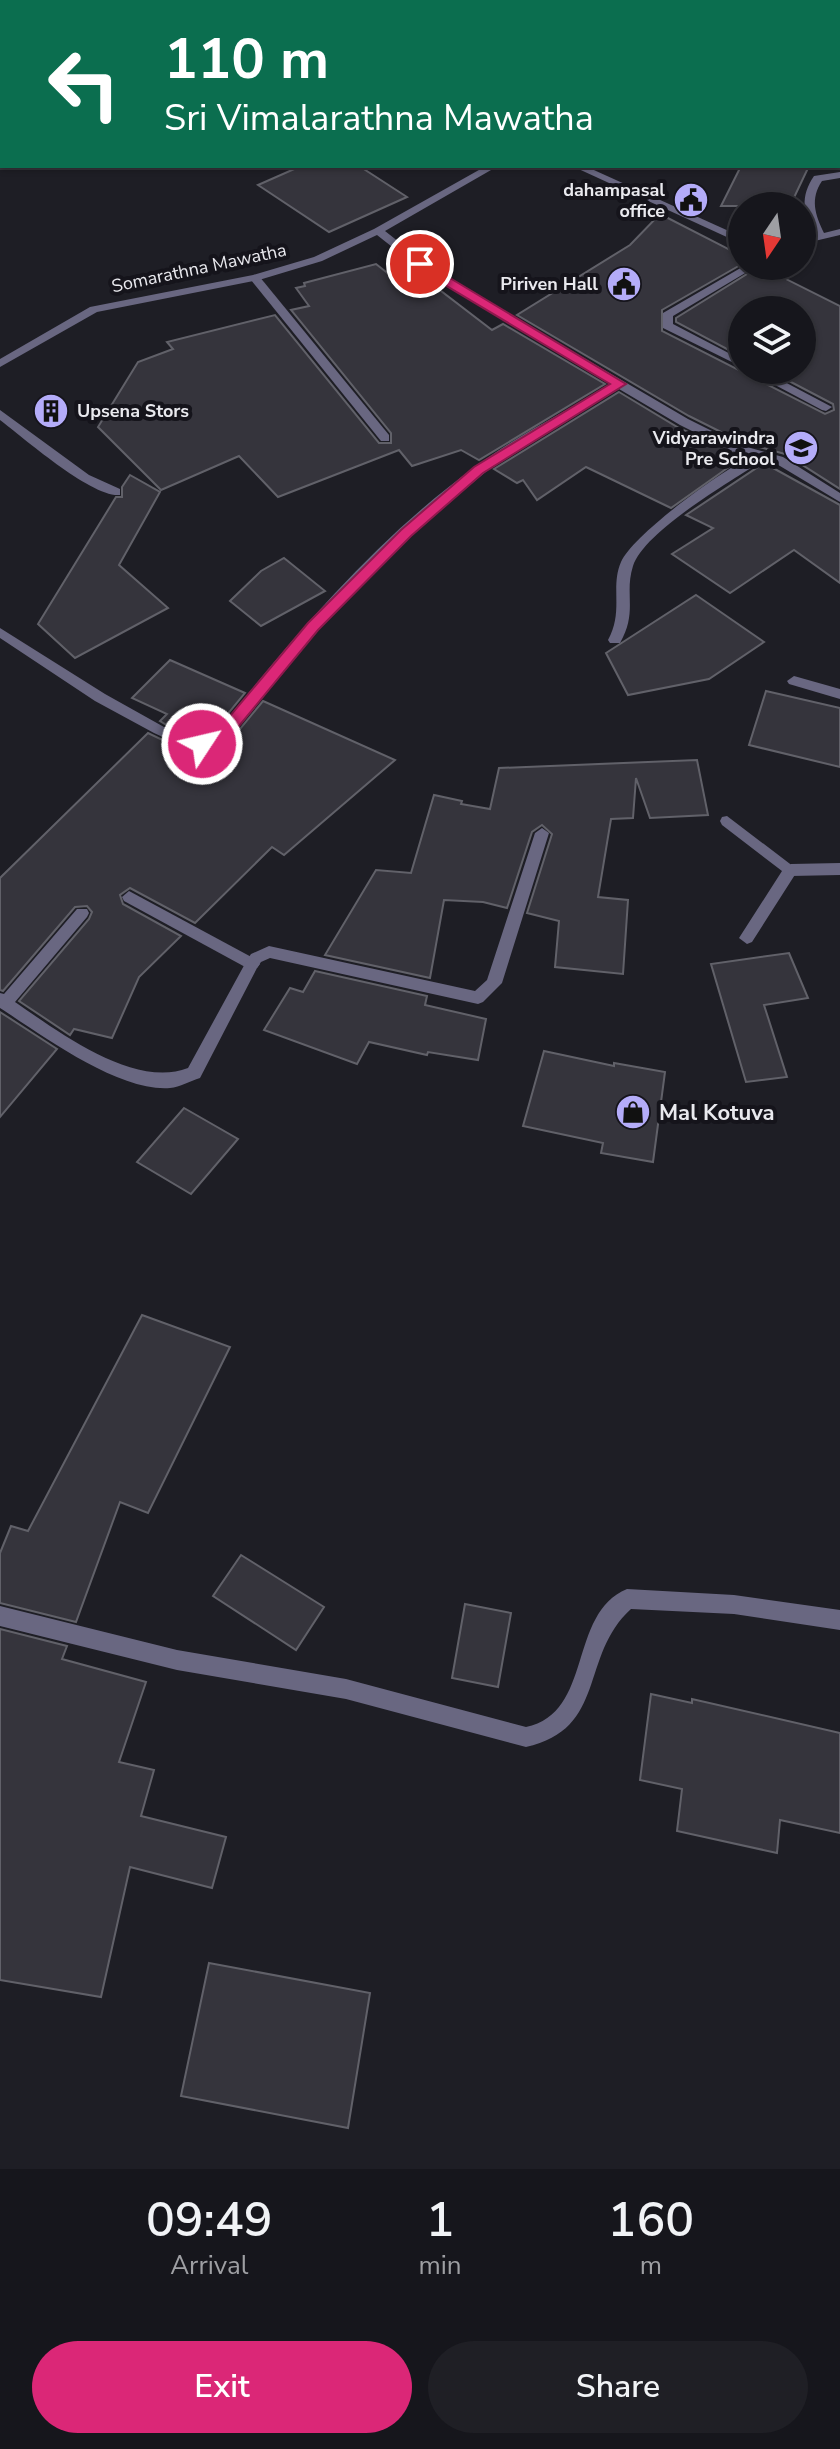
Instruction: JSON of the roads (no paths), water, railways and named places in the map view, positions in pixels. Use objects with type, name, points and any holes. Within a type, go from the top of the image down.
[{"type":"street","name":"Somarathna Mawatha","points":[[0,364],[94,309],[255,278],[318,259],[378,231],[489,168]]},
{"type":"street","points":[[581,168],[728,235]]},
{"type":"street","points":[[820,236],[807,207],[807,193],[818,178],[840,175]]},
{"type":"street","points":[[378,231],[433,274],[684,422],[736,448],[779,460],[840,498]]},
{"type":"street","points":[[816,237],[840,232]]},
{"type":"street","points":[[255,278],[336,383],[385,438]]},
{"type":"street","points":[[728,280],[667,315],[667,326],[728,357]]},
{"type":"street","points":[[0,632],[60,673],[173,737],[202,744],[220,739],[313,626],[406,533],[478,470],[619,384]]},
{"type":"street","points":[[781,384],[826,407]]},
{"type":"street","points":[[0,414],[85,478],[116,492]]},
{"type":"street","points":[[615,640],[625,625],[626,564],[635,548],[699,498],[761,456]]},
{"type":"street","points":[[794,681],[840,694]]},
{"type":"street","points":[[727,821],[791,870],[840,869]]},
{"type":"street","points":[[82,913],[2,1001],[52,1035],[97,1059],[142,1077],[167,1082],[194,1073],[252,964],[256,958],[269,952],[478,998],[494,983],[542,833]]},
{"type":"street","points":[[747,938],[791,870]]},
{"type":"street","points":[[129,897],[252,964]]},
{"type":"street","points":[[0,1616],[177,1660],[346,1689],[526,1737],[543,1736],[564,1722],[608,1618],[627,1599],[690,1600],[795,1611],[840,1620]]},
{"type":"place","name":"dahampasal office","points":[[691,200]]},
{"type":"place","name":"Piriven Hall","points":[[624,284]]},
{"type":"place","name":"Upsena Stors","points":[[51,411]]},
{"type":"place","name":"Vidyarawindra Pre School","points":[[801,448]]},
{"type":"place","name":"Mal Kotuva","points":[[633,1112]]}]
